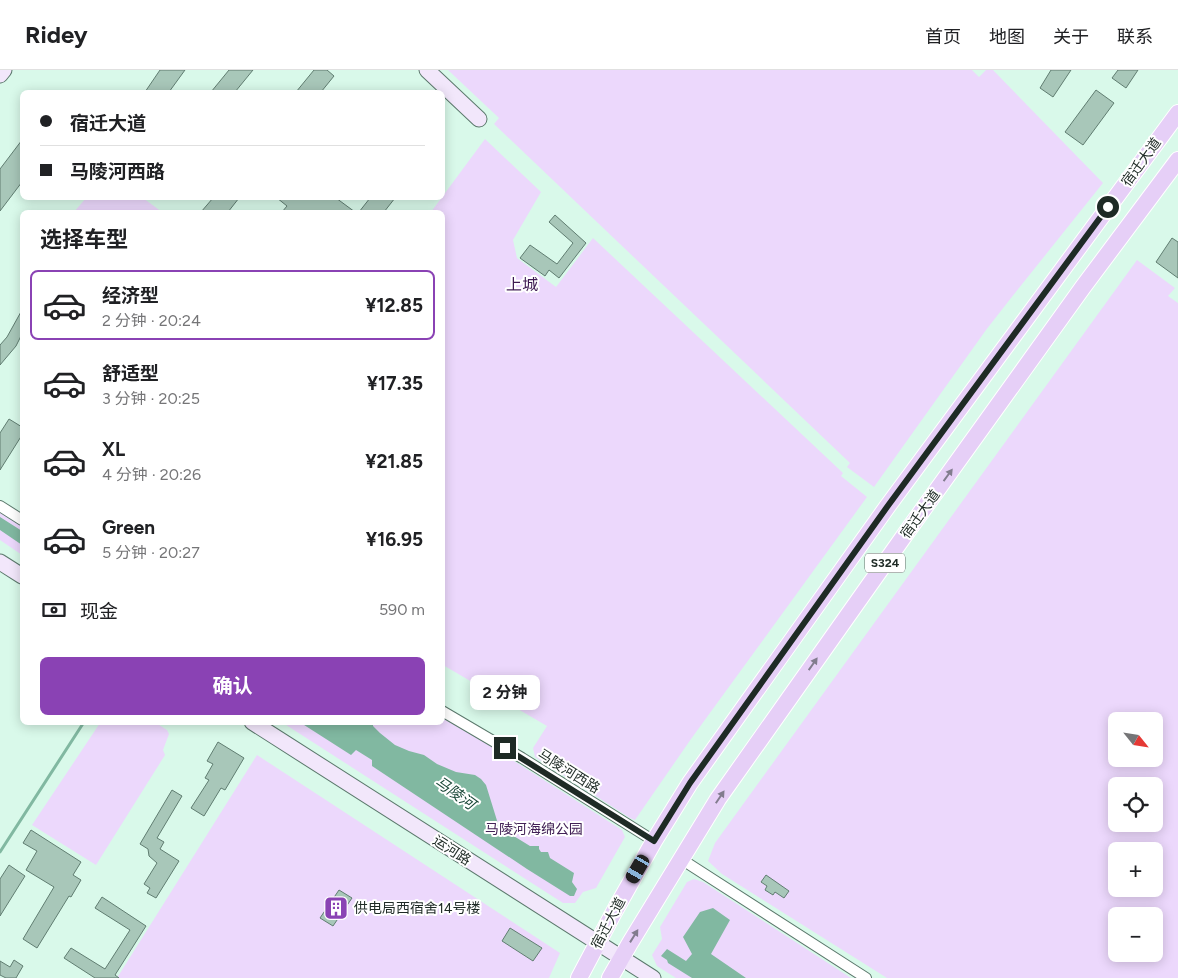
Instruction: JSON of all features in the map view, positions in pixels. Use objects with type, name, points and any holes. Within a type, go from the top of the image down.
[{"type":"main road","name":"宿迁大道","points":[[580,978],[597,943],[654,841],[690,783],[887,507],[1178,113]]},
{"type":"main road","name":"宿迁大道","points":[[610,978],[718,799],[903,537],[1083,287],[1178,160]]},
{"type":"street","points":[[0,75],[4,70]]},
{"type":"street","points":[[427,70],[479,118]]},
{"type":"street","points":[[0,506],[20,519]]},
{"type":"street","points":[[0,562],[20,575]]},
{"type":"street","name":"马陵河西路","points":[[445,713],[522,758],[654,841]]},
{"type":"street","name":"运河路","points":[[257,725],[653,978]]},
{"type":"street","points":[[681,859],[866,978]]},
{"type":"green space","points":[[448,70],[972,70],[979,77],[986,70],[993,70],[1103,183],[986,330],[874,487],[847,467],[850,463],[494,124],[499,118]]},
{"type":"green space","points":[[485,139],[541,192],[513,240],[517,258],[556,287],[593,238],[843,473],[841,476],[867,497],[691,739],[635,820],[535,757],[533,748],[547,726],[445,666],[445,210],[432,210],[440,200],[445,200],[445,193]]},
{"type":"green space","points":[[84,200],[146,200],[159,210],[76,210]]},
{"type":"green space","points":[[1137,260],[1175,288],[1168,296],[1178,303],[1178,978],[887,978],[722,874],[708,861],[715,843]]},
{"type":"green space","points":[[0,510],[20,524],[20,554],[0,540]]},
{"type":"green space","name":"马陵河海绵公园","points":[[445,719],[622,830],[625,837],[596,888],[583,892],[575,903],[563,903],[286,725],[445,725]]},
{"type":"green space","points":[[99,725],[159,725],[167,730],[169,734],[163,750],[165,755],[96,865],[32,825]]},
{"type":"green space","points":[[257,755],[560,953],[549,978],[117,978]]},
{"type":"green space","points":[[694,879],[703,882],[851,978],[676,978],[657,966],[652,955],[662,939],[660,927],[687,882]]},
{"type":"water","points":[[0,517],[20,530],[20,544],[0,530]]},
{"type":"water","name":"马陵河","points":[[304,725],[373,725],[395,745],[424,755],[437,764],[456,772],[475,775],[486,785],[499,827],[530,846],[539,846],[541,852],[548,852],[550,858],[574,873],[572,882],[577,889],[574,896],[570,896],[527,869],[372,766],[372,760],[356,750],[351,755]]},
{"type":"water","points":[[713,908],[730,920],[711,954],[746,978],[692,978],[668,963],[661,956],[667,949],[686,961],[692,954],[683,937],[700,912]]},
{"type":"building","points":[[160,70],[185,70],[170,90],[146,90]]},
{"type":"building","points":[[229,70],[253,70],[237,90],[213,90]]},
{"type":"building","points":[[314,70],[327,70],[334,76],[323,90],[298,90]]},
{"type":"building","points":[[1051,70],[1071,70],[1053,97],[1040,88]]},
{"type":"building","points":[[1118,70],[1138,70],[1126,88],[1112,78]]},
{"type":"building","points":[[1096,90],[1114,103],[1083,145],[1065,132]]},
{"type":"building","points":[[20,143],[20,185],[0,211],[0,169]]},
{"type":"building","points":[[211,200],[237,200],[230,210],[203,210]]},
{"type":"building","points":[[280,200],[339,200],[352,210],[284,210],[287,206]]},
{"type":"building","points":[[368,200],[393,200],[386,210],[361,210]]},
{"type":"building","points":[[555,215],[586,243],[559,278],[549,270],[545,276],[520,258],[530,245],[557,264],[573,243],[549,222]]},
{"type":"building","points":[[1172,238],[1178,242],[1178,278],[1156,262]]},
{"type":"building","points":[[20,314],[20,338],[16,346],[0,365],[0,345],[7,337]]},
{"type":"building","points":[[9,419],[20,426],[20,438],[0,470],[0,433]]},
{"type":"building","points":[[218,742],[244,758],[225,790],[221,788],[204,816],[191,808],[209,780],[205,778],[213,764],[207,761]]},
{"type":"building","points":[[172,790],[182,796],[157,838],[164,842],[160,849],[179,861],[156,898],[147,893],[150,888],[144,884],[157,863],[149,856],[148,849],[140,844]]},
{"type":"building","points":[[31,830],[81,862],[73,875],[81,880],[37,948],[23,939],[54,887],[26,870],[37,851],[23,843]]},
{"type":"building","points":[[9,865],[25,876],[0,916],[0,879]]},
{"type":"building","points":[[766,875],[789,891],[784,898],[775,892],[773,895],[765,890],[767,886],[761,882]]},
{"type":"building","name":"供电局西宿舍14号楼","points":[[339,890],[352,898],[333,926],[320,918]]},
{"type":"building","points":[[102,897],[146,926],[115,975],[119,978],[95,978],[64,958],[71,948],[105,969],[130,930],[95,908]]},
{"type":"building","points":[[510,928],[542,948],[533,961],[502,941]]},
{"type":"building","points":[[14,960],[23,966],[16,978],[6,978],[0,975],[0,961],[10,967]]},
{"type":"waterway","points":[[0,852],[82,725]]},
{"type":"place","name":"供电局西宿舍14号楼","points":[[336,908]]},
{"type":"district","name":"上城","points":[[522,284]]},
{"type":"route","points":[[505,748],[654,841],[690,783],[887,507],[1108,207]]}]
